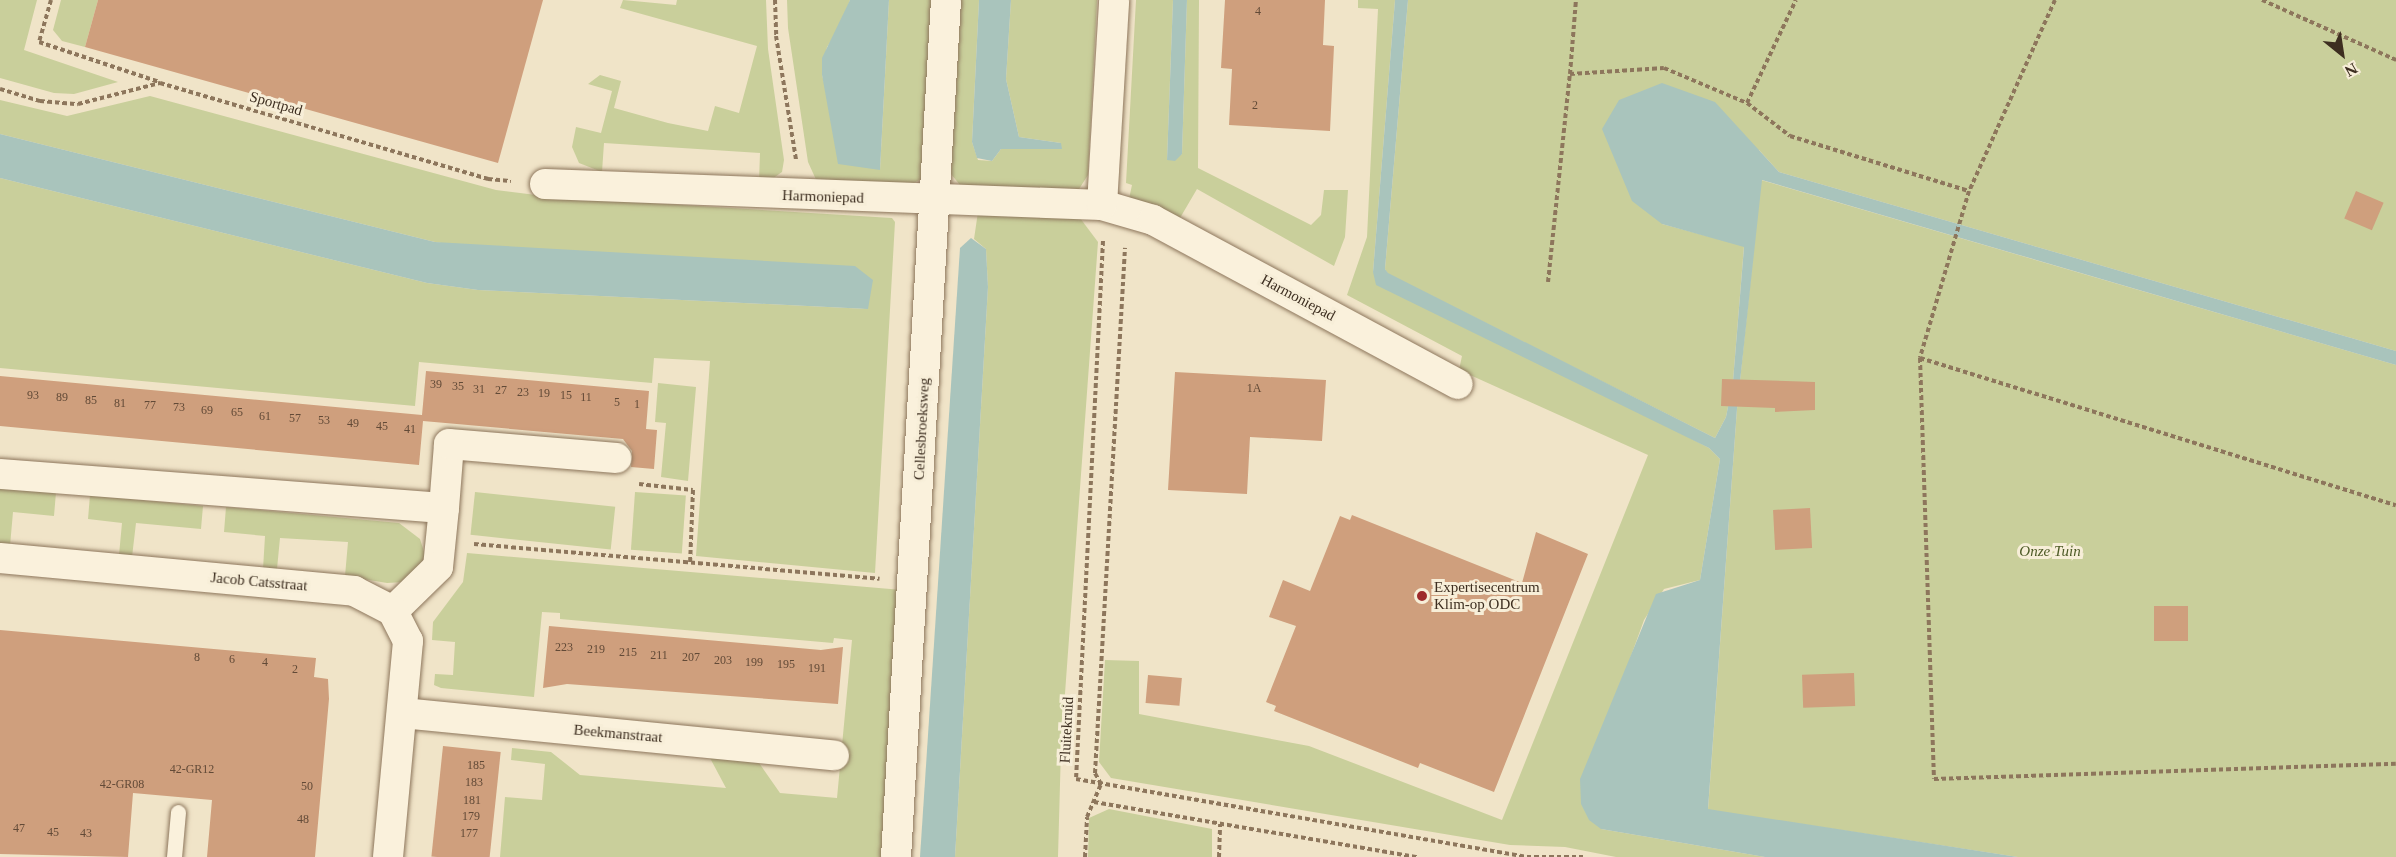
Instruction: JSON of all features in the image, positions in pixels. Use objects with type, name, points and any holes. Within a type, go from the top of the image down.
[{"type":"street","name":"Cellesbroeksweg","points":[[896,857],[946,0]]},
{"type":"street","points":[[1114,0],[1114,209]]},
{"type":"street","name":"Harmoniepad","points":[[545,184],[1114,209],[1153,220],[1458,384]]},
{"type":"street","points":[[388,857],[408,641],[393,611],[438,567],[449,444],[616,458]]},
{"type":"street","points":[[0,474],[444,508]]},
{"type":"street","name":"Jacob Catsstraat","points":[[0,558],[354,591],[393,611]]},
{"type":"street","name":"Beekmanstraat","points":[[402,713],[834,755]]},
{"type":"lane","points":[[174,857],[178,812]]},
{"type":"path","name":"Sportpad","points":[[51,0],[39,42],[160,83],[488,178],[545,184]]},
{"type":"path","points":[[775,0],[777,36],[802,196]]},
{"type":"path","points":[[1548,282],[1576,0]]},
{"type":"path","points":[[1747,103],[1796,0]]},
{"type":"path","points":[[2055,0],[1969,191],[1920,358],[1934,778],[2396,764]]},
{"type":"path","points":[[2262,0],[2396,60]]},
{"type":"path","points":[[1570,74],[1664,68],[1747,103],[1790,136],[1969,191]]},
{"type":"path","points":[[0,89],[40,101],[78,104],[160,83]]},
{"type":"path","points":[[1085,857],[1087,817],[1101,784],[1095,773],[1114,209]]},
{"type":"path","name":"Fluitekruid","points":[[1114,209],[1076,779],[1527,857],[1583,857]]},
{"type":"path","points":[[1920,358],[2396,505]]},
{"type":"path","points":[[616,458],[614,480],[693,490],[690,564]]},
{"type":"path","points":[[440,541],[881,579]]},
{"type":"path","points":[[1094,802],[1417,857]]},
{"type":"path","points":[[1219,857],[1220,824]]},
{"type":"green space","points":[[0,0],[37,0],[24,50],[118,82],[74,94],[54,93],[0,78]]},
{"type":"green space","points":[[61,0],[98,0],[85,47],[62,41],[53,30]]},
{"type":"green space","points":[[623,0],[676,5],[677,0],[766,0],[768,49],[784,160],[782,172],[769,181],[759,182],[760,153],[604,143],[602,172],[579,163],[572,147],[576,127],[601,133],[612,91],[588,84],[600,75],[621,81],[614,108],[668,123],[708,131],[715,106],[739,113],[757,46],[620,8]]},
{"type":"green space","points":[[787,0],[850,0],[840,28],[827,47],[822,75],[830,105],[880,170],[889,0],[933,0],[925,177],[902,189],[818,184],[808,162],[788,28]]},
{"type":"green space","points":[[961,0],[979,0],[972,142],[978,160],[992,161],[1001,149],[1061,149],[1061,143],[1019,137],[1006,79],[1011,0],[1097,0],[1088,175],[1079,189],[960,185],[951,174]]},
{"type":"green space","points":[[1136,0],[1173,0],[1167,160],[1182,154],[1187,0],[1199,0],[1198,168],[1311,225],[1321,215],[1324,190],[1348,190],[1345,237],[1334,266],[1197,189],[1180,218],[1129,199],[1132,185],[1126,183]]},
{"type":"green space","points":[[1358,0],[1395,0],[1373,272],[1709,448],[1720,459],[1700,580],[1664,589],[1644,620],[1619,689],[1601,829],[1765,857],[1616,857],[1565,847],[1510,845],[1111,778],[1099,762],[1105,660],[1139,661],[1139,714],[1309,746],[1502,820],[1648,455],[1459,370],[1462,356],[1347,295],[1367,237],[1378,9],[1358,8]]},
{"type":"green space","points":[[1408,0],[2396,0],[2396,351],[1779,172],[1759,150],[1662,224],[1744,246],[1733,381],[1726,417],[1715,438],[1388,274],[1385,269]]},
{"type":"green space","points":[[150,96],[496,190],[552,197],[892,218],[895,222],[875,573],[696,556],[710,361],[654,358],[652,383],[419,362],[415,406],[0,368],[0,178],[427,283],[478,290],[868,309],[435,242],[0,134],[0,100],[67,116]]},
{"type":"green space","name":"Onze Tuin","points":[[1761,180],[2396,365],[2396,857],[2018,857],[1708,810],[1737,409]]},
{"type":"green space","points":[[978,212],[1080,218],[1098,242],[1061,748],[1058,857],[955,857],[988,287],[986,249],[974,239]]},
{"type":"green space","points":[[658,383],[696,387],[688,481],[661,477],[666,423],[655,422]]},
{"type":"green space","points":[[0,487],[56,492],[54,516],[13,512],[10,546],[0,545]]},
{"type":"green space","points":[[475,492],[615,507],[611,550],[471,535]]},
{"type":"green space","points":[[635,492],[686,496],[682,553],[631,550]]},
{"type":"green space","points":[[90,495],[203,506],[201,529],[136,523],[132,557],[119,555],[122,523],[88,519]]},
{"type":"green space","points":[[226,507],[399,523],[420,539],[427,561],[404,582],[387,583],[345,576],[348,542],[280,538],[277,569],[263,569],[265,536],[224,532]]},
{"type":"green space","points":[[467,553],[902,590],[885,857],[500,857],[505,797],[542,800],[545,764],[511,760],[512,748],[551,752],[580,775],[726,788],[710,758],[757,760],[780,793],[837,798],[852,640],[834,638],[833,643],[560,619],[560,613],[542,612],[534,697],[441,688],[434,685],[435,674],[453,675],[455,642],[432,640],[433,622],[463,582]]},
{"type":"green space","points":[[1109,809],[1212,829],[1212,857],[1088,857],[1089,818]]},
{"type":"water","points":[[850,0],[889,0],[880,170],[838,164],[822,75],[822,58]]},
{"type":"water","points":[[979,0],[1011,0],[1006,79],[1019,137],[1061,143],[1062,149],[1001,149],[992,161],[977,158],[972,142]]},
{"type":"water","points":[[1173,0],[1187,0],[1182,154],[1175,161],[1167,160]]},
{"type":"water","points":[[1395,0],[1408,0],[1385,269],[1388,273],[1715,438],[1726,417],[1733,381],[1744,247],[1662,224],[1632,201],[1602,129],[1619,100],[1662,83],[1715,102],[1779,172],[2396,351],[2396,365],[1762,180],[1737,409],[1708,809],[2018,857],[1765,857],[1601,829],[1589,820],[1581,804],[1580,779],[1656,594],[1700,580],[1720,459],[1709,448],[1376,285],[1373,272]]},
{"type":"water","points":[[0,134],[435,242],[855,266],[873,280],[868,309],[478,290],[427,283],[0,178]]},
{"type":"water","points":[[971,238],[986,249],[988,287],[955,857],[920,857],[960,248]]},
{"type":"building","points":[[98,0],[543,0],[498,163],[85,47]]},
{"type":"building","points":[[1225,0],[1325,0],[1323,45],[1334,46],[1330,131],[1229,125],[1232,69],[1221,68]]},
{"type":"building","points":[[2356,191],[2384,203],[2372,230],[2344,219]]},
{"type":"building","points":[[426,371],[649,391],[646,429],[657,430],[654,469],[631,467],[632,451],[623,439],[423,421],[419,465],[0,426],[0,376],[422,415]]},
{"type":"building","points":[[1175,372],[1326,380],[1322,441],[1250,437],[1247,494],[1168,490]]},
{"type":"building","points":[[1722,379],[1815,382],[1815,410],[1775,412],[1775,408],[1721,406]]},
{"type":"building","points":[[1810,508],[1812,548],[1775,550],[1773,510]]},
{"type":"building","points":[[1352,515],[1522,583],[1536,532],[1588,554],[1494,792],[1420,763],[1418,768],[1274,711],[1276,706],[1266,702],[1296,626],[1269,617],[1283,580],[1310,591],[1340,516],[1350,520]]},
{"type":"building","points":[[2154,606],[2188,606],[2188,641],[2154,641]]},
{"type":"building","points":[[549,626],[821,650],[843,647],[838,704],[567,684],[543,688]]},
{"type":"building","points":[[0,630],[316,658],[314,677],[328,679],[329,699],[315,857],[207,857],[212,800],[133,793],[128,857],[0,854]]},
{"type":"building","points":[[1854,673],[1855,706],[1803,708],[1802,675]]},
{"type":"building","points":[[1148,675],[1182,678],[1179,706],[1146,703]]},
{"type":"building","points":[[443,746],[501,752],[490,857],[431,856]]},
{"type":"place","name":"Expertisecentrum Klim-op ODC","points":[[1422,596]]}]
